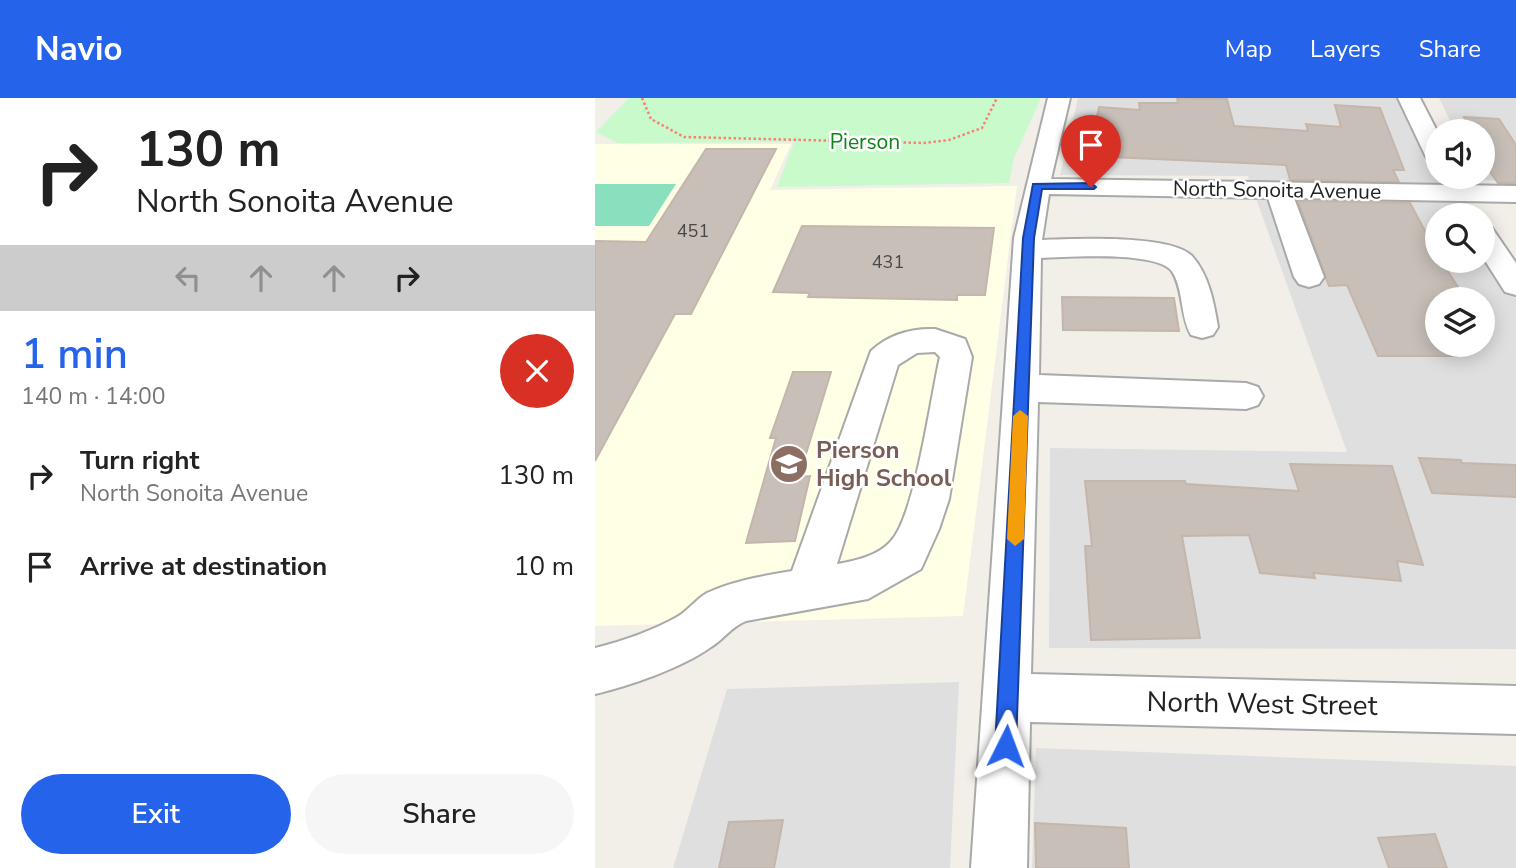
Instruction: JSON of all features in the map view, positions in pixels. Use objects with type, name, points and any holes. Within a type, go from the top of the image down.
[{"type":"street","points":[[999,868],[1028,249],[1037,186],[1059,98]]},
{"type":"street","points":[[1409,98],[1425,131]]},
{"type":"street","name":"North Sonoita Avenue","points":[[1037,186],[1278,188],[1458,196],[1516,194]]},
{"type":"street","points":[[1278,188],[1308,277]]},
{"type":"street","points":[[1028,249],[1124,249],[1169,255],[1179,260],[1189,276],[1202,327]]},
{"type":"street","points":[[1495,254],[1516,285]]},
{"type":"street","points":[[595,671],[627,663],[684,638],[720,610],[745,600],[808,587],[868,579],[906,555],[919,529],[929,499],[956,358],[953,347],[933,339],[917,341],[891,351],[883,360],[808,587]]},
{"type":"street","points":[[1022,388],[1246,396]]},
{"type":"street","name":"North West Street","points":[[1008,697],[1516,710]]},
{"type":"path","points":[[642,98],[643,109],[655,125],[684,138],[924,143],[949,140],[982,128],[997,98]]},
{"type":"shaded area","points":[[1078,98],[1410,98],[1425,126],[1425,189],[1458,189],[1466,203],[1425,203],[1425,273],[1495,273],[1495,259],[1516,299],[1516,649],[1049,648],[1050,448],[1347,452],[1248,176],[1060,175]]},
{"type":"shaded area","points":[[1439,98],[1516,98],[1516,183],[1495,181],[1495,119],[1449,119]]},
{"type":"shaded area","name":"Pierson High School","points":[[595,144],[791,144],[770,190],[1017,186],[963,616],[595,626]]},
{"type":"shaded area","points":[[959,682],[950,868],[673,868],[727,689]]},
{"type":"shaded area","points":[[1036,748],[1516,766],[1516,868],[1032,868]]},
{"type":"green space","name":"Pierson","points":[[629,98],[1041,98],[1014,158],[1009,183],[777,187],[794,142],[617,143],[596,132]]},
{"type":"green space","points":[[595,184],[676,184],[649,226],[595,226]]},
{"type":"building","points":[[1177,98],[1227,99],[1234,126],[1308,131],[1306,124],[1341,127],[1335,105],[1380,108],[1404,170],[1393,170],[1399,182],[1290,180],[1286,165],[1089,156],[1099,107],[1140,110],[1139,103],[1178,103]]},
{"type":"building","points":[[1464,117],[1499,119],[1516,145],[1516,183],[1498,183],[1495,179],[1495,119]]},
{"type":"building","points":[[706,149],[776,149],[691,314],[675,314],[595,461],[595,241],[646,242]]},
{"type":"building","points":[[1298,201],[1410,203],[1425,231],[1425,273],[1449,273],[1458,287],[1425,287],[1425,356],[1378,356],[1347,285],[1329,286]]},
{"type":"building","points":[[802,226],[994,228],[985,295],[957,295],[957,300],[808,297],[810,293],[773,292]]},
{"type":"building","points":[[1062,297],[1174,298],[1179,331],[1063,330]]},
{"type":"building","points":[[793,372],[831,372],[799,477],[810,476],[795,541],[746,543],[776,438],[770,438]]},
{"type":"building","points":[[1419,458],[1516,465],[1516,497],[1432,493]]},
{"type":"building","points":[[1290,464],[1392,466],[1423,565],[1397,561],[1401,581],[1313,573],[1315,578],[1260,573],[1249,535],[1182,536],[1200,638],[1091,640],[1085,546],[1092,546],[1085,481],[1185,481],[1186,484],[1299,491]]},
{"type":"building","points":[[783,820],[774,868],[719,868],[729,822]]},
{"type":"building","points":[[1035,823],[1126,828],[1129,868],[1036,868]]},
{"type":"building","points":[[1435,834],[1447,868],[1389,868],[1378,838]]},
{"type":"slow traffic","points":[[1015,539],[1020,416]]},
{"type":"place","name":"Pierson High School","points":[[789,464]]},
{"type":"route","points":[[1006,746],[1028,238],[1037,186],[1091,187]]}]
